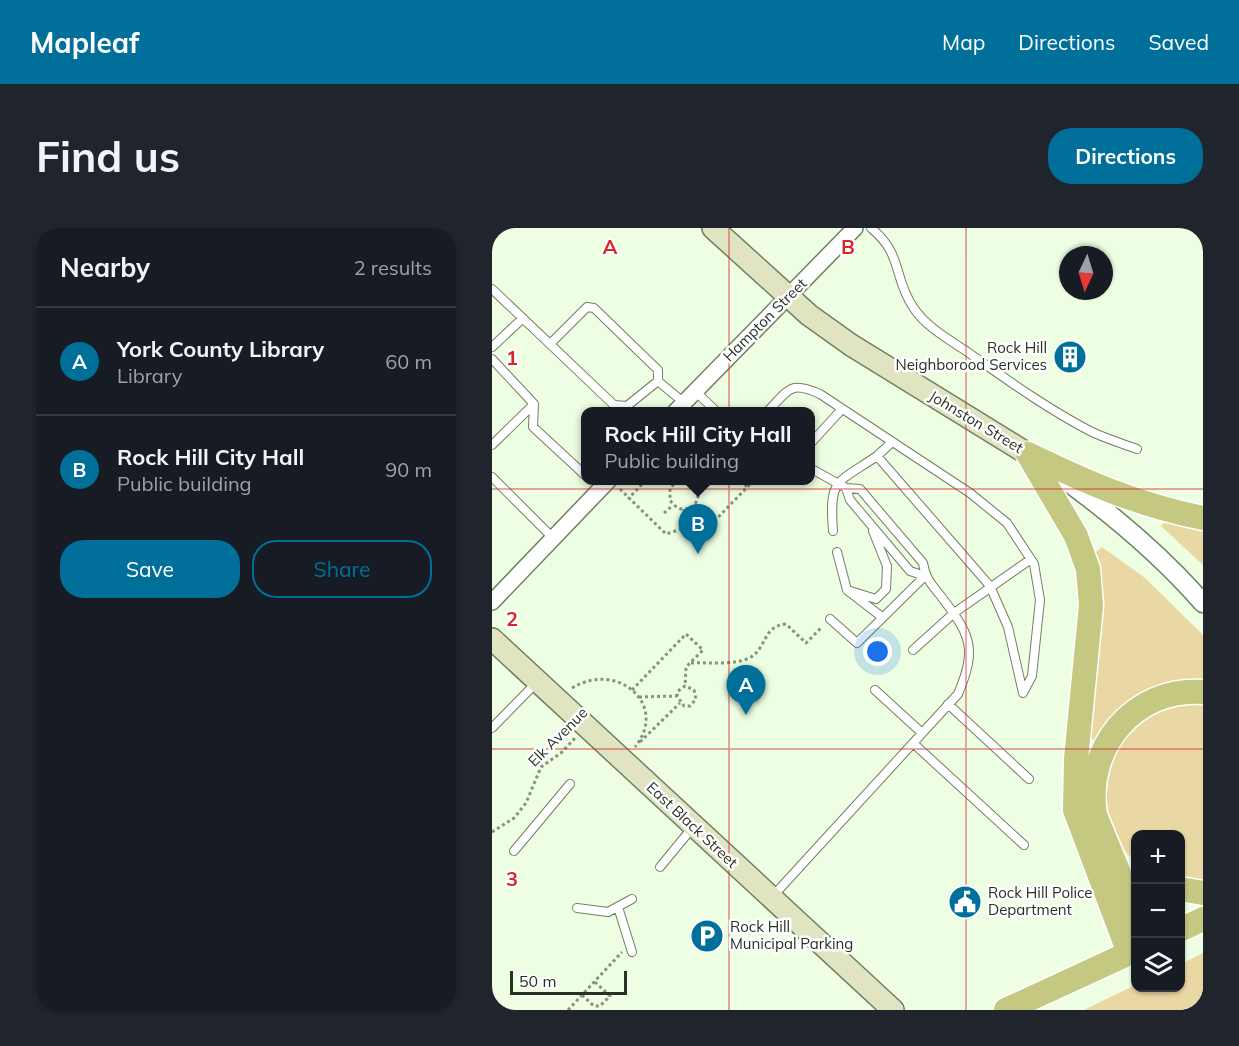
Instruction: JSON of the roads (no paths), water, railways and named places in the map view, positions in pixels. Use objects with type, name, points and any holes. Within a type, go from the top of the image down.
[{"type":"main road","name":"Johnston Street","points":[[721,230],[788,297],[851,345],[1028,454]]},
{"type":"main road","points":[[1028,454],[1102,490],[1152,506],[1203,518]]},
{"type":"main road","points":[[1028,454],[1076,536],[1088,569],[1091,605],[1076,759],[1076,810],[1131,949]]},
{"type":"main road","name":"East Black Street","points":[[492,639],[770,899],[893,1010]]},
{"type":"main road","points":[[1131,902],[1101,831],[1092,798],[1093,782],[1101,751],[1119,723],[1146,704],[1178,693],[1203,692]]},
{"type":"main road","points":[[1101,831],[1120,859],[1131,867]]},
{"type":"main road","points":[[1185,890],[1203,893]]},
{"type":"main road","points":[[1185,928],[1203,919]]},
{"type":"main road","points":[[1006,1010],[1131,952]]},
{"type":"street","name":"Hampton Street","points":[[679,407],[855,228]]},
{"type":"street","name":"Johnston Street","points":[[1028,454],[1130,532],[1178,575],[1203,603]]},
{"type":"street","points":[[492,602],[599,485]]},
{"type":"lane","points":[[871,228],[887,242],[895,255],[900,280],[913,308],[934,328],[1010,382],[1091,432],[1137,449]]},
{"type":"lane","points":[[492,289],[614,405],[627,406],[658,381]]},
{"type":"lane","points":[[551,343],[587,307],[594,308],[658,370],[658,381],[679,407]]},
{"type":"lane","points":[[492,347],[523,318]]},
{"type":"lane","points":[[492,359],[534,404],[533,427],[581,472]]},
{"type":"lane","points":[[771,407],[791,389],[802,386],[842,409],[970,492],[1007,523],[1034,564],[1040,600],[1032,676],[1023,693],[1008,627],[990,586],[877,456]]},
{"type":"lane","points":[[694,391],[712,407]]},
{"type":"lane","points":[[492,445],[534,404]]},
{"type":"lane","points":[[815,439],[842,409]]},
{"type":"lane","points":[[833,531],[831,498],[837,483],[877,456],[892,442]]},
{"type":"lane","points":[[770,899],[958,694],[969,669],[970,641],[954,613],[925,576],[923,563],[860,489],[846,488],[815,471]]},
{"type":"lane","points":[[494,479],[553,538]]},
{"type":"lane","points":[[846,488],[850,500],[910,572],[925,576]]},
{"type":"lane","points":[[847,590],[876,598],[886,589],[887,566],[872,527]]},
{"type":"lane","points":[[837,552],[847,590],[882,617]]},
{"type":"lane","points":[[913,650],[954,613],[1031,559]]},
{"type":"lane","points":[[830,619],[857,643],[925,576]]},
{"type":"lane","points":[[492,728],[538,681]]},
{"type":"lane","points":[[875,690],[922,733]]},
{"type":"lane","points":[[948,704],[1029,779]]},
{"type":"lane","points":[[913,743],[1024,846]]},
{"type":"lane","points":[[514,851],[570,784]]},
{"type":"lane","points":[[660,867],[693,827]]},
{"type":"lane","points":[[577,908],[608,912],[632,899]]},
{"type":"lane","points":[[618,907],[631,948]]},
{"type":"place","name":"Rock Hill Neighborood Services","points":[[1070,357]]},
{"type":"place","name":"Rock Hill City Hall","points":[[698,554]]},
{"type":"place","name":"York County Library","points":[[746,715]]},
{"type":"place","name":"Rock Hill Police Department","points":[[965,902]]},
{"type":"place","name":"Rock Hill Municipal Parking","points":[[707,936]]}]
